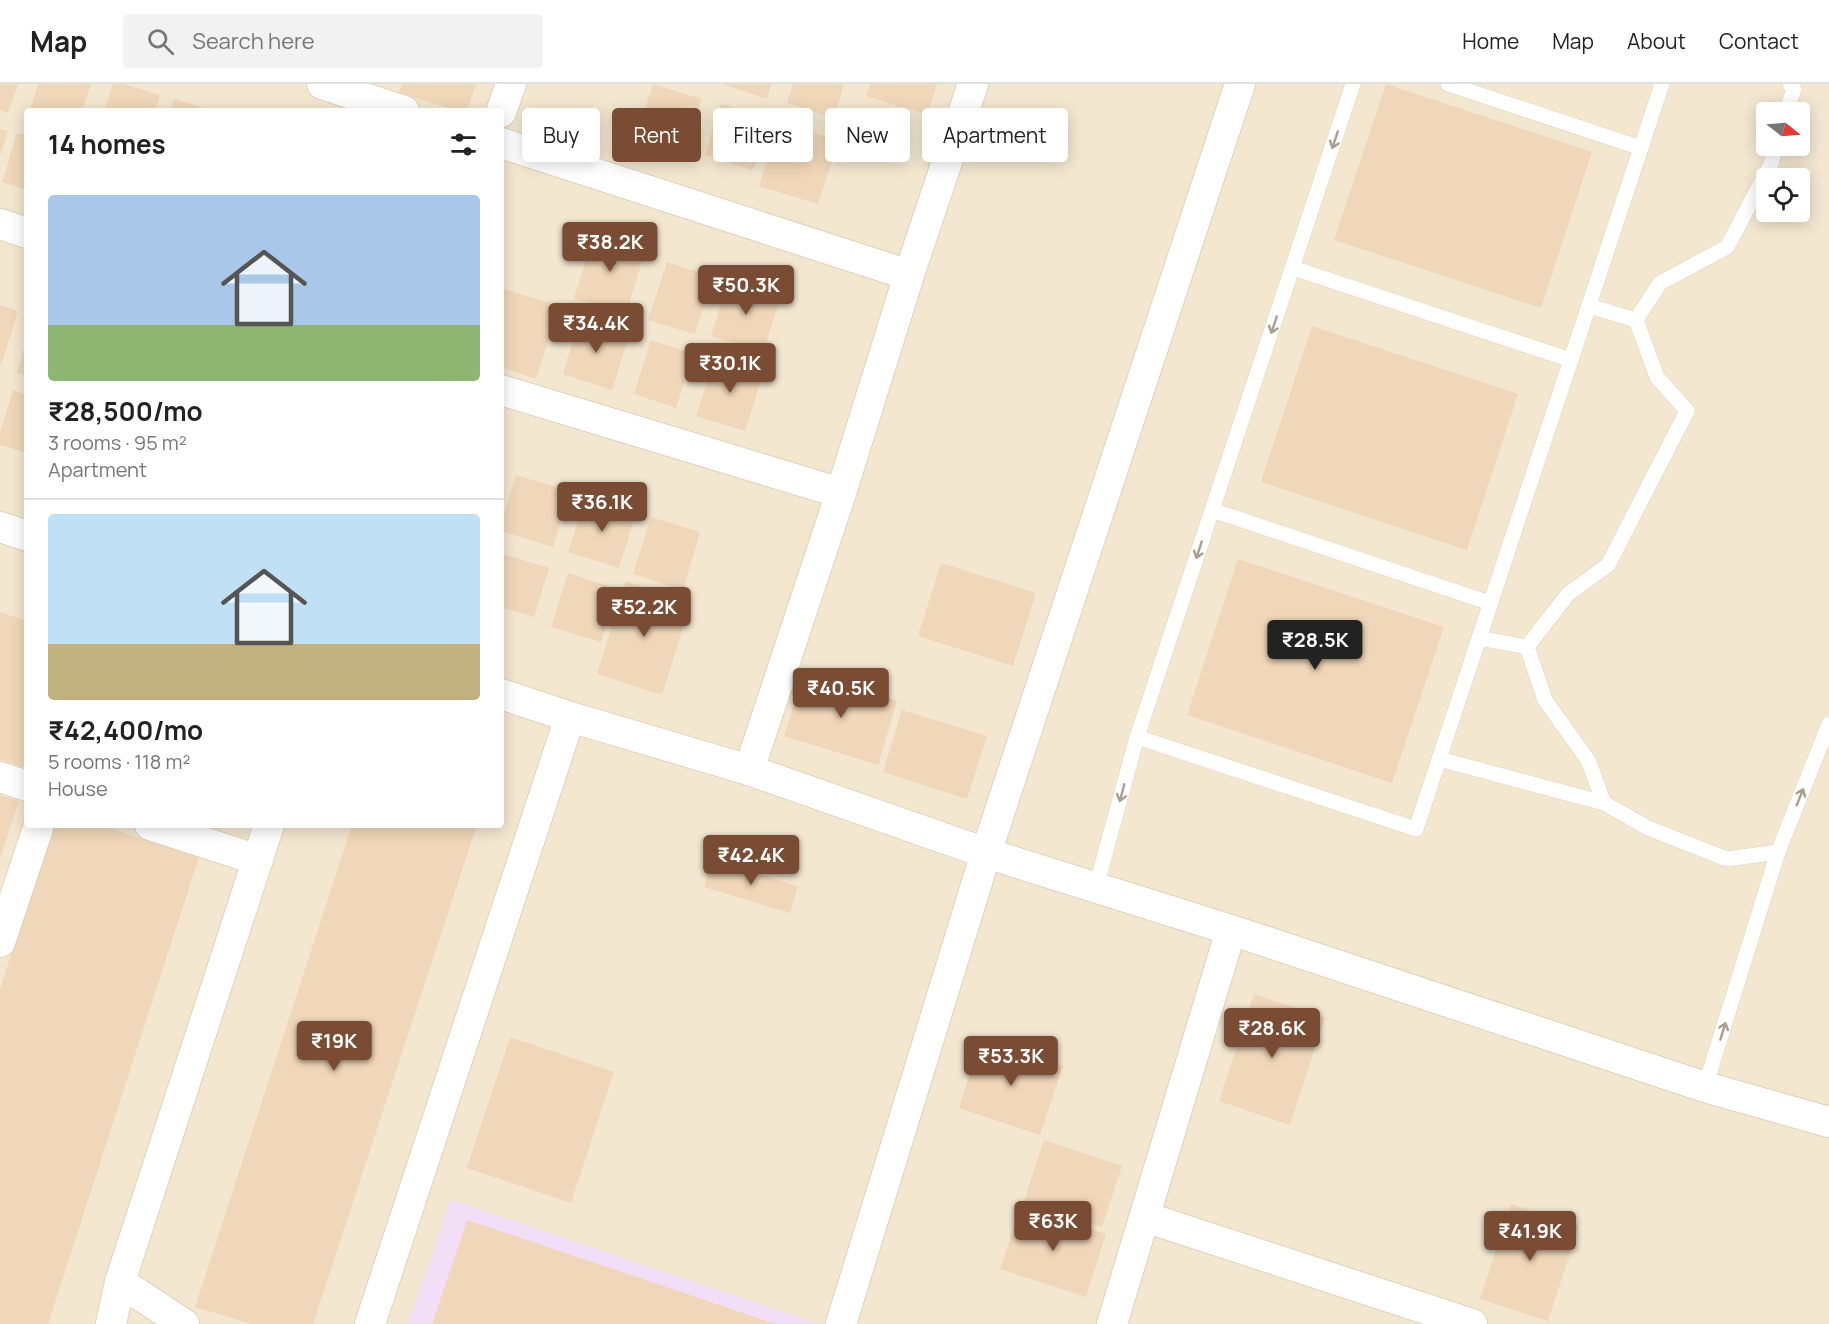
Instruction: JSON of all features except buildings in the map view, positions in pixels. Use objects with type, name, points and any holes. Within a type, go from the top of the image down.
[{"type":"street","points":[[322,84],[395,108]]},
{"type":"street","points":[[502,108],[511,84]]},
{"type":"street","points":[[749,771],[842,494],[909,275],[973,84]]},
{"type":"street","points":[[841,1324],[986,853],[1240,84]]},
{"type":"street","points":[[504,144],[909,275]]},
{"type":"street","points":[[0,224],[24,232]]},
{"type":"street","points":[[504,391],[842,494]]},
{"type":"street","points":[[0,526],[24,535]]},
{"type":"street","points":[[504,695],[749,771],[986,853],[1096,886],[1705,1087],[1829,1122]]},
{"type":"street","points":[[370,1324],[570,717]]},
{"type":"street","points":[[0,777],[24,785]]},
{"type":"street","points":[[0,942],[38,828]]},
{"type":"street","points":[[159,828],[258,860]]},
{"type":"street","points":[[111,1324],[120,1282],[268,828]]},
{"type":"street","points":[[1112,1324],[1231,930]]},
{"type":"street","points":[[1145,1217],[1472,1324]]},
{"type":"street","points":[[120,1282],[184,1324]]},
{"type":"lane","points":[[1096,886],[1137,736],[1353,84]]},
{"type":"lane","points":[[1449,84],[1641,148]]},
{"type":"lane","points":[[1137,736],[1416,829],[1662,84]]},
{"type":"lane","points":[[1789,102],[1794,88],[1791,84]]},
{"type":"lane","points":[[1636,320],[1660,283],[1727,247],[1774,156]]},
{"type":"lane","points":[[1293,268],[1571,360]]},
{"type":"lane","points":[[1589,306],[1636,320]]},
{"type":"lane","points":[[1527,647],[1568,594],[1608,565],[1687,411],[1657,376],[1636,320]]},
{"type":"lane","points":[[1212,510],[1490,603]]},
{"type":"lane","points":[[1479,638],[1527,647]]},
{"type":"lane","points":[[1527,647],[1545,700],[1588,760],[1604,803]]},
{"type":"lane","points":[[1705,1087],[1778,852],[1829,724]]},
{"type":"lane","points":[[1439,759],[1604,803],[1648,828],[1727,859],[1778,852]]},
{"type":"shaded area","points":[[0,84],[1829,84],[1829,1324],[0,1324]]},
{"type":"shaded area","points":[[451,1200],[816,1323],[408,1324]]}]
